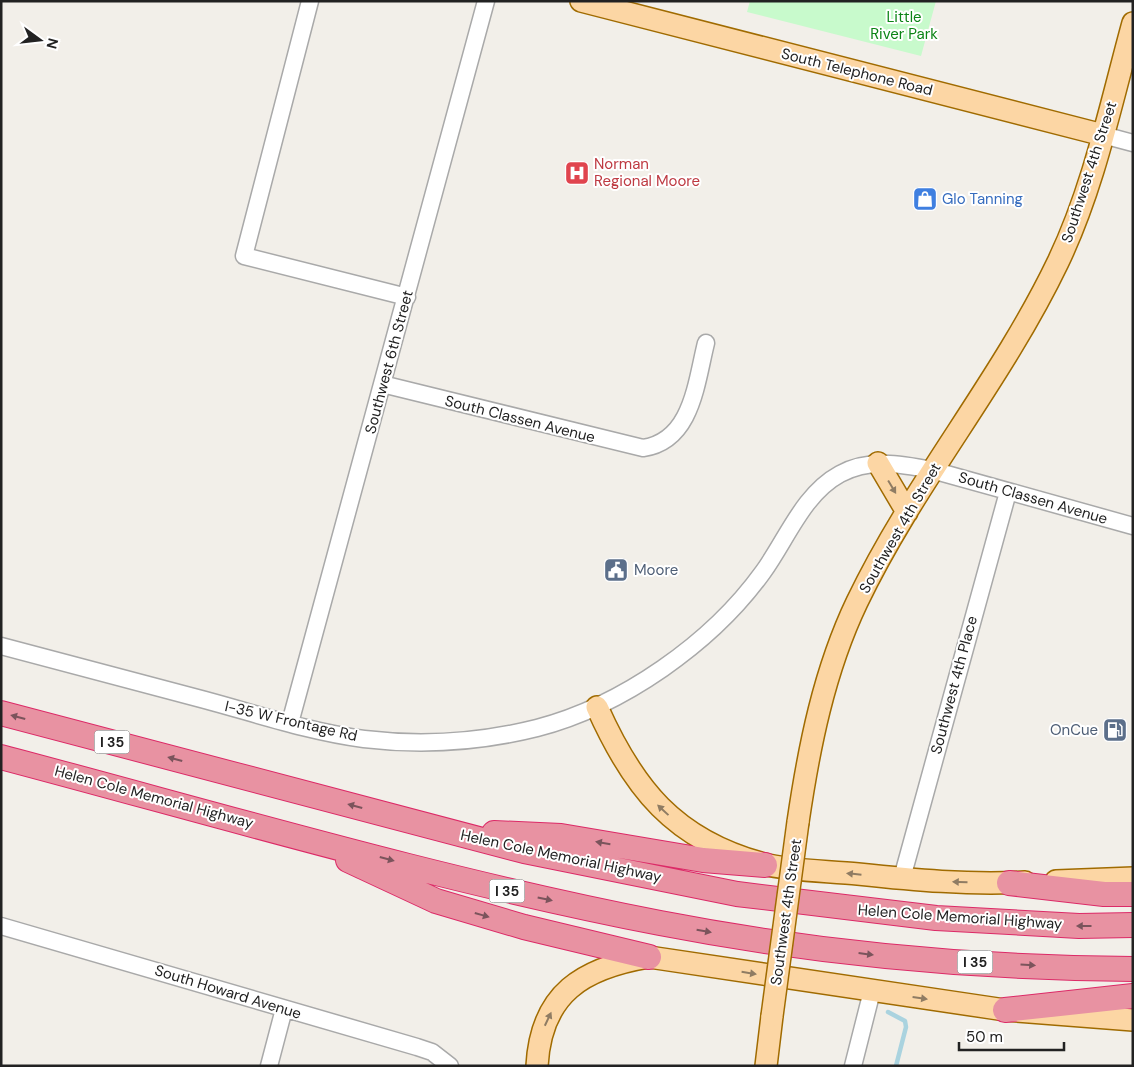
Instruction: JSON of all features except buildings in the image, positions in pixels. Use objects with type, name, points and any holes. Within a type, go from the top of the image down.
[{"type":"highway","name":"Helen Cole Memorial Highway","points":[[1,713],[524,851],[737,894],[936,918],[1079,926],[1133,926]]},
{"type":"highway","name":"Helen Cole Memorial Highway","points":[[1,757],[512,892],[728,935],[922,959],[1078,969],[1133,969]]},
{"type":"highway","points":[[453,832],[561,836],[703,860],[765,865]]},
{"type":"highway","points":[[289,834],[436,901],[524,927],[649,957]]},
{"type":"highway","points":[[1009,883],[1104,894],[1133,894]]},
{"type":"highway","points":[[1005,1010],[1133,996]]},
{"type":"main road","name":"South Telephone Road","points":[[581,1],[634,8],[1103,135]]},
{"type":"main road","name":"Southwest 4th Street","points":[[766,1066],[807,762],[833,664],[856,603],[932,470],[1018,338],[1058,262],[1084,198],[1133,23]]},
{"type":"main road","points":[[878,463],[907,512]]},
{"type":"main road","points":[[597,707],[626,766],[647,795],[681,826],[702,839],[765,865],[902,878],[1009,883],[1133,878]]},
{"type":"main road","points":[[537,1066],[541,1038],[546,1023],[560,999],[569,989],[593,972],[610,965],[649,957],[1005,1010],[1133,1020]]},
{"type":"street","points":[[310,1],[244,256],[407,297]]},
{"type":"street","name":"Southwest 6th Street","points":[[290,723],[486,1]]},
{"type":"street","name":"South Telephone Road","points":[[1103,135],[1133,143]]},
{"type":"street","name":"South Classen Avenue","points":[[382,384],[631,447],[643,448],[670,438],[688,411],[706,343]]},
{"type":"street","name":"I-35 W Frontage Rd","points":[[1,646],[290,723],[363,738],[420,742],[456,741],[537,728],[597,707],[662,668],[726,616],[750,590],[778,551],[810,497],[822,485],[849,469],[878,463],[932,470]]},
{"type":"street","name":"South Classen Avenue","points":[[932,470],[1133,526]]},
{"type":"street","name":"Southwest 4th Place","points":[[902,878],[1008,492]]},
{"type":"street","name":"South Howard Avenue","points":[[1,926],[110,956],[432,1052],[450,1066]]},
{"type":"street","points":[[853,1066],[872,991]]},
{"type":"street","points":[[269,1066],[284,1009]]},
{"type":"green space","name":"Little River Park","points":[[750,1],[936,1],[921,56],[747,12]]},
{"type":"waterway","points":[[888,1012],[905,1021],[906,1027],[896,1066]]},
{"type":"place","name":"Norman Regional Moore","points":[[577,173]]},
{"type":"place","name":"Glo Tanning","points":[[925,199]]},
{"type":"place","name":"Moore","points":[[616,570]]},
{"type":"place","name":"OnCue","points":[[1115,730]]}]
